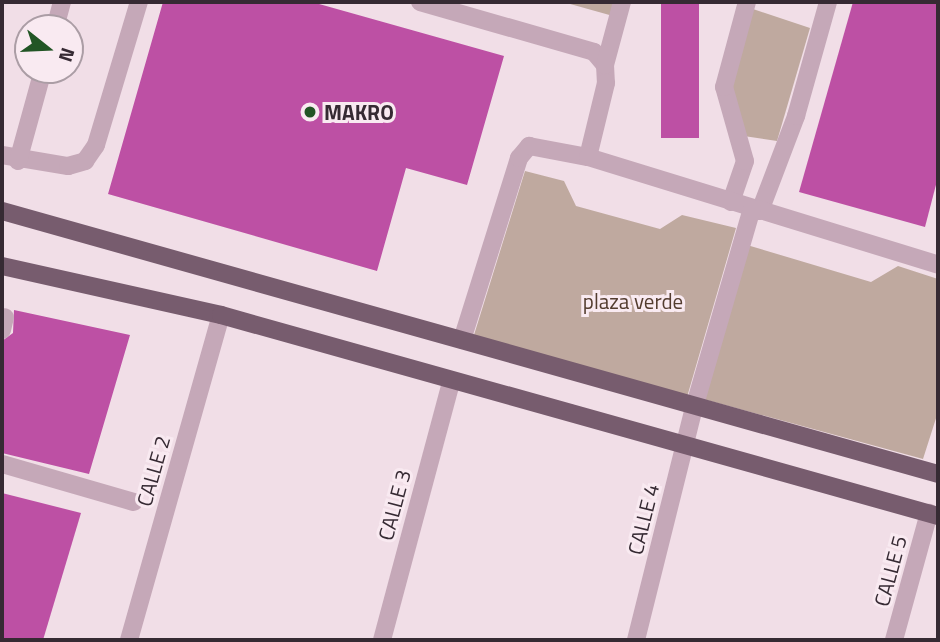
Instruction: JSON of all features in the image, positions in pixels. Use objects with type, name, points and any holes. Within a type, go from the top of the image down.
[{"type":"main road","points":[[2,211],[463,340],[694,408],[938,474]]},
{"type":"main road","points":[[2,266],[221,315],[451,382],[685,444],[934,515]]},
{"type":"street","points":[[38,84],[10,158],[68,166],[85,161],[96,145],[139,2]]},
{"type":"street","points":[[420,2],[594,52],[605,65]]},
{"type":"street","points":[[588,158],[606,83],[605,65],[622,2]]},
{"type":"street","points":[[732,202],[745,161],[724,87],[747,2]]},
{"type":"street","name":"CALLE 4","points":[[636,640],[694,408],[756,209],[796,116],[828,2]]},
{"type":"street","points":[[463,340],[519,158],[529,146],[588,158],[938,265]]},
{"type":"street","name":"CALLE 2","points":[[129,640],[221,315]]},
{"type":"street","name":"CALLE 3","points":[[382,640],[451,382]]},
{"type":"street","points":[[2,464],[134,502]]},
{"type":"street","name":"CALLE 5","points":[[894,640],[934,515]]},
{"type":"green space","points":[[563,2],[616,2],[613,16]]},
{"type":"green space","points":[[753,9],[810,28],[777,141],[737,135],[724,87]]},
{"type":"green space","name":"plaza verde","points":[[525,171],[564,181],[576,206],[660,229],[682,215],[736,228],[687,397],[474,335]]},
{"type":"green space","name":"plaza verde","points":[[747,245],[871,282],[898,266],[938,279],[938,412],[923,459],[703,399]]},
{"type":"building","name":"MAKRO","points":[[163,2],[312,2],[504,56],[467,185],[406,168],[377,271],[108,194]]},
{"type":"building","points":[[661,2],[699,2],[699,138],[661,138]]},
{"type":"building","points":[[853,2],[938,2],[938,177],[925,227],[799,192]]},
{"type":"building","points":[[14,310],[130,335],[89,474],[2,453],[2,341],[13,333]]},
{"type":"building","points":[[2,493],[81,513],[43,640],[2,640]]},
{"type":"place","name":"MAKRO","points":[[310,112]]}]
